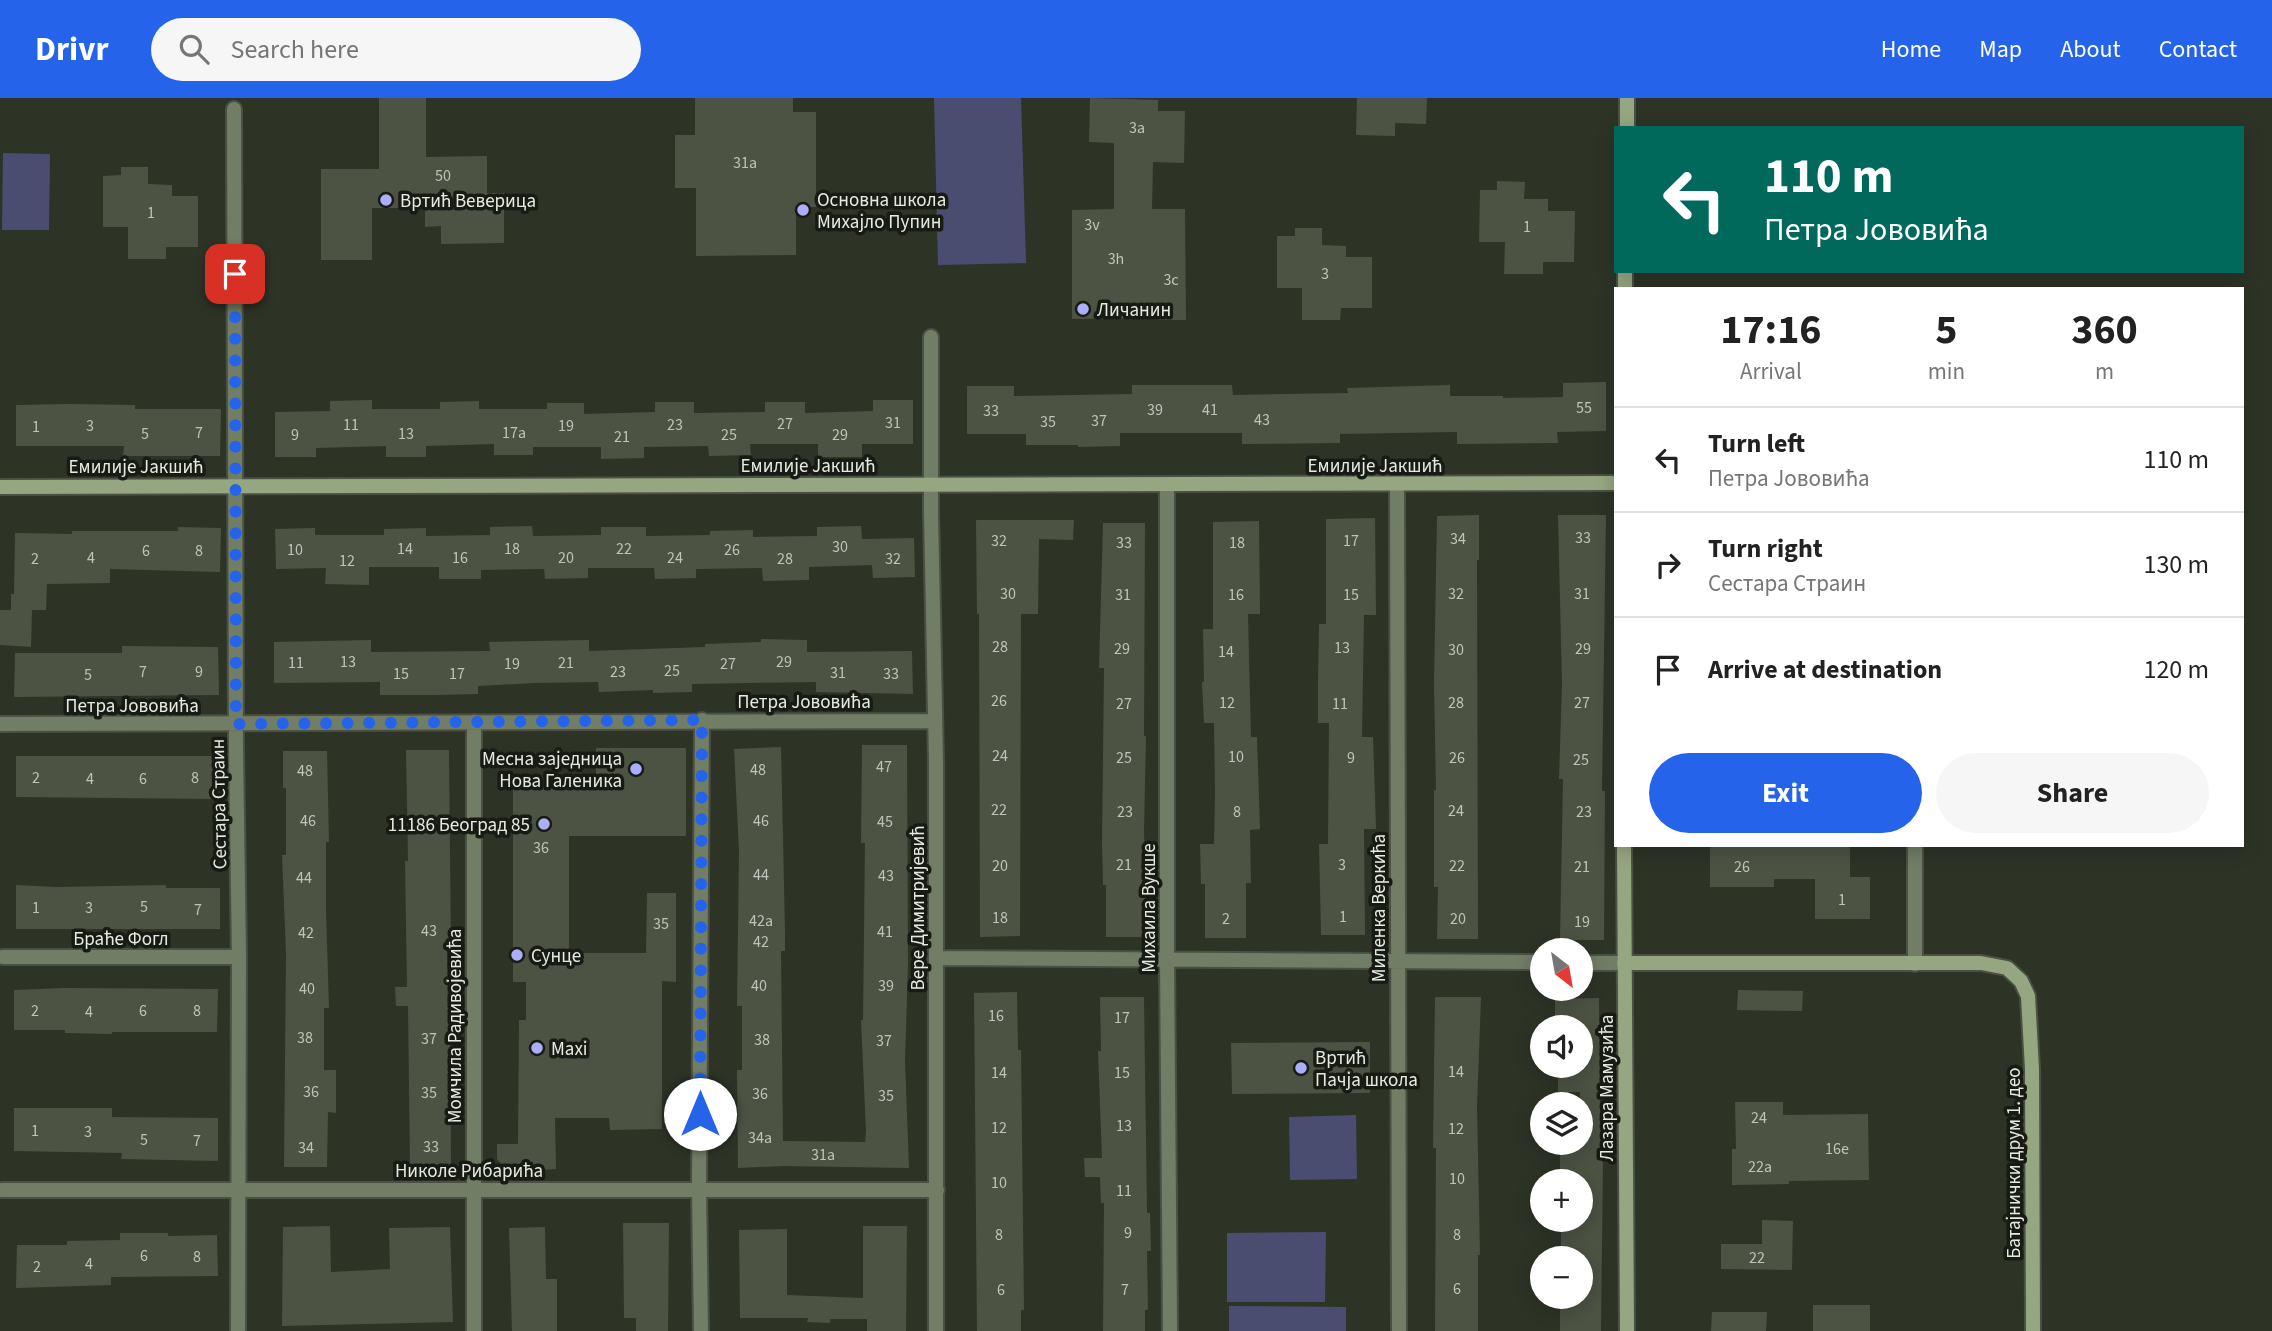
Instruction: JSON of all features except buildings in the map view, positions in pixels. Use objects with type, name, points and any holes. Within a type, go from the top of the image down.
[{"type":"street","points":[[1627,98],[1627,126]]},
{"type":"street","name":"Сестара Страин","points":[[234,109],[239,957],[238,1331]]},
{"type":"street","name":"Вере Димитријевић","points":[[931,338],[936,1331]]},
{"type":"street","name":"Емилије Јакшић","points":[[0,486],[1614,482]]},
{"type":"street","name":"Миленка Веркића","points":[[1397,484],[1399,1331]]},
{"type":"street","name":"Михаила Вукше","points":[[1167,485],[1170,1331]]},
{"type":"street","points":[[701,1331],[699,1189],[702,720]]},
{"type":"street","name":"Петра Јововића","points":[[0,724],[935,721]]},
{"type":"street","name":"Момчила Радивојевића","points":[[474,722],[474,1331]]},
{"type":"street","name":"Лазара Мамузића","points":[[1624,847],[1627,1331]]},
{"type":"street","points":[[1593,963],[1915,964],[1915,847]]},
{"type":"street","name":"Браће Фогл","points":[[4,957],[239,957]]},
{"type":"street","points":[[936,958],[1530,962]]},
{"type":"street","name":"Батајнички друм 1. део","points":[[1915,964],[1999,965],[2014,973],[2028,996],[2032,1069],[2033,1331]]},
{"type":"street","name":"Николе Рибарића","points":[[2,1190],[937,1190]]},
{"type":"shaded area","points":[[934,98],[1021,98],[1026,263],[938,265]]},
{"type":"shaded area","points":[[3,153],[50,154],[49,230],[2,230]]},
{"type":"shaded area","points":[[1356,1115],[1357,1179],[1290,1180],[1289,1117]]},
{"type":"shaded area","points":[[1326,1232],[1325,1302],[1227,1302],[1227,1233]]},
{"type":"shaded area","points":[[1229,1306],[1346,1307],[1346,1331],[1229,1331]]},
{"type":"place","name":"Вртић Веверица","points":[[386,200]]},
{"type":"place","name":"Основна школа Михајло Пупин","points":[[803,210]]},
{"type":"place","name":"Личанин","points":[[1083,309]]},
{"type":"place","name":"Месна заједница Нова Галеника","points":[[636,769]]},
{"type":"place","name":"11186 Београд 85","points":[[544,824]]},
{"type":"place","name":"Сунце","points":[[517,955]]},
{"type":"place","name":"Maxi","points":[[537,1048]]},
{"type":"place","name":"Вртић Пачја школа","points":[[1301,1068]]},
{"type":"route","points":[[235,274],[236,724],[702,720],[700,1114]]}]
